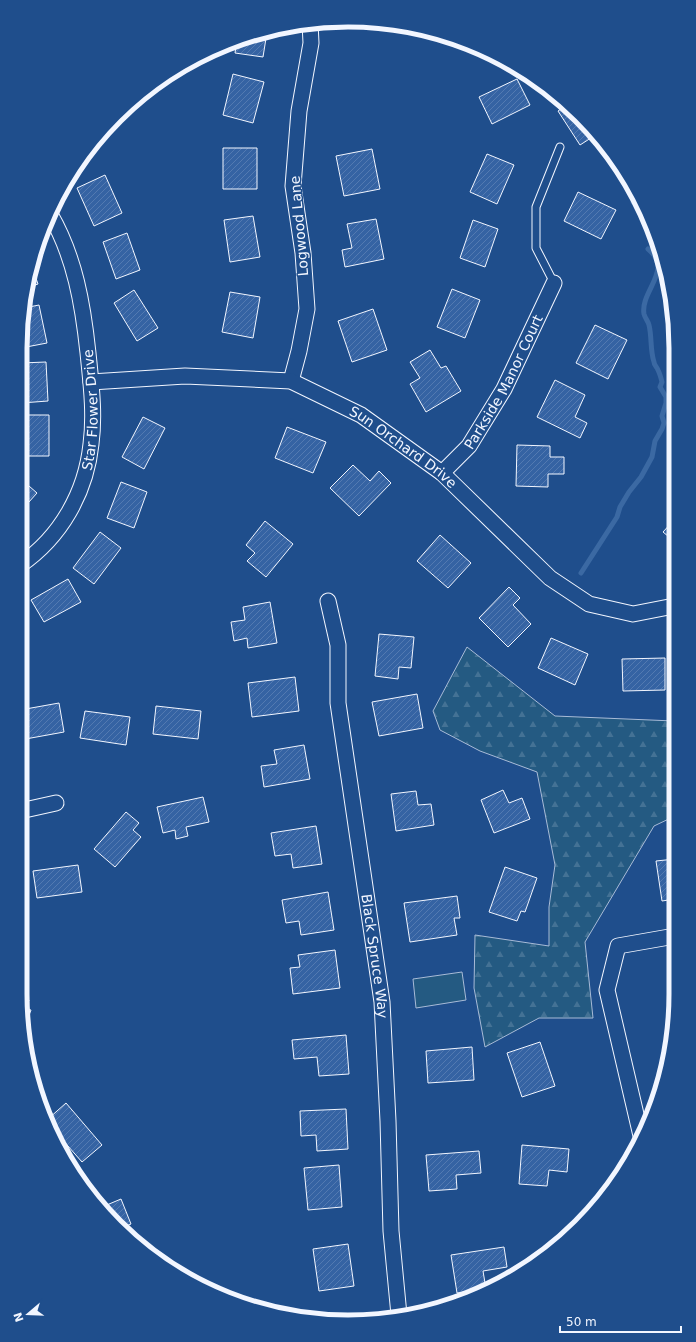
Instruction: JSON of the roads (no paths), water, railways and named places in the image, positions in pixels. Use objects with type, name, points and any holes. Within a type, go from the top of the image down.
[{"type":"street","name":"Logwood Lane","points":[[291,381],[299,351],[306,309],[303,253],[293,186],[299,111],[311,43],[310,30]]},
{"type":"street","name":"Star Flower Drive","points":[[27,559],[44,546],[68,515],[80,491],[92,442],[91,382],[85,318],[78,285],[68,253],[53,221]]},
{"type":"street","name":"Parkside Manor Court","points":[[442,473],[469,446],[504,389],[554,283]]},
{"type":"street","name":"Sun Orchard Drive","points":[[91,382],[185,376],[291,381],[361,415],[442,473],[550,578],[589,604],[633,614],[669,607]]},
{"type":"street","name":"Black Spruce Way","points":[[328,600],[338,645],[338,703],[382,1002],[388,1121],[391,1231],[399,1311]]},
{"type":"street","points":[[27,809],[56,803]]},
{"type":"street","points":[[639,1129],[607,990],[618,946],[669,937]]},
{"type":"lane","points":[[554,283],[536,248],[536,207],[560,147]]},
{"type":"waterway","points":[[581,573],[617,517],[620,507],[629,492],[641,477],[652,457],[655,441],[664,423],[662,416],[666,403],[666,397],[660,387],[662,382],[654,363],[649,325],[644,314],[644,305],[657,273],[658,265],[655,257],[648,249]]}]
